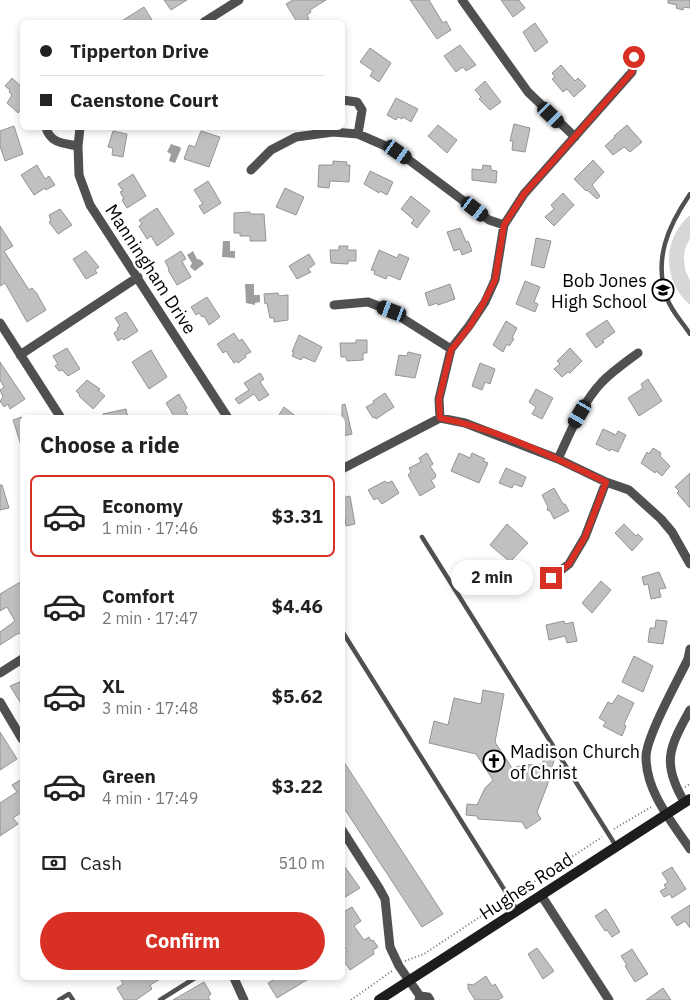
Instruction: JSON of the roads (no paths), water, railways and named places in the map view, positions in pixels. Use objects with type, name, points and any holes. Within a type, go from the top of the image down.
[{"type":"main road","name":"Hughes Road","points":[[379,1000],[687,801]]},
{"type":"street","points":[[207,20],[239,0]]},
{"type":"street","points":[[462,0],[528,92],[574,138]]},
{"type":"street","points":[[440,418],[439,399],[451,350],[470,326],[495,280],[504,225],[524,194],[632,72],[634,57]]},
{"type":"street","points":[[345,100],[356,102],[362,110],[358,134]]},
{"type":"street","points":[[47,130],[54,142],[78,146]]},
{"type":"street","name":"Manningham Drive","points":[[80,130],[78,146],[79,175],[90,205],[226,415]]},
{"type":"street","points":[[250,170],[271,150],[296,137],[334,130],[358,134],[398,152],[489,220],[504,225]]},
{"type":"street","points":[[20,354],[138,277]]},
{"type":"street","points":[[334,305],[368,302],[392,311],[451,350]]},
{"type":"street","points":[[0,323],[59,415]]},
{"type":"street","points":[[558,459],[575,423],[596,390],[618,368],[638,353]]},
{"type":"street","points":[[345,467],[440,418],[465,423],[558,459],[606,482],[629,490],[661,519],[672,532],[690,564]]},
{"type":"street","points":[[551,578],[569,564],[585,537],[606,482]]},
{"type":"street","points":[[690,649],[688,659],[658,721],[646,756],[648,775],[653,790],[690,849]]},
{"type":"street","points":[[0,672],[20,660]]},
{"type":"street","points":[[0,702],[20,736]]},
{"type":"street","points":[[687,801],[673,781],[669,765],[673,747],[690,710]]},
{"type":"street","points":[[345,835],[385,899],[390,947],[419,998],[428,998],[430,1000]]},
{"type":"street","points":[[541,895],[609,1000]]},
{"type":"street","points":[[235,980],[244,1000]]},
{"type":"lane","points":[[690,194],[677,214],[663,247],[661,274],[667,300],[690,334]]},
{"type":"lane","points":[[422,537],[605,825],[617,847]]},
{"type":"lane","points":[[345,636],[516,910]]},
{"type":"lane","points":[[160,1000],[192,980]]},
{"type":"lane","points":[[59,1000],[68,994],[72,1000]]},
{"type":"place","name":"Bob Jones High School","points":[[663,290]]},
{"type":"place","name":"Madison Church of Christ","points":[[494,761]]}]
